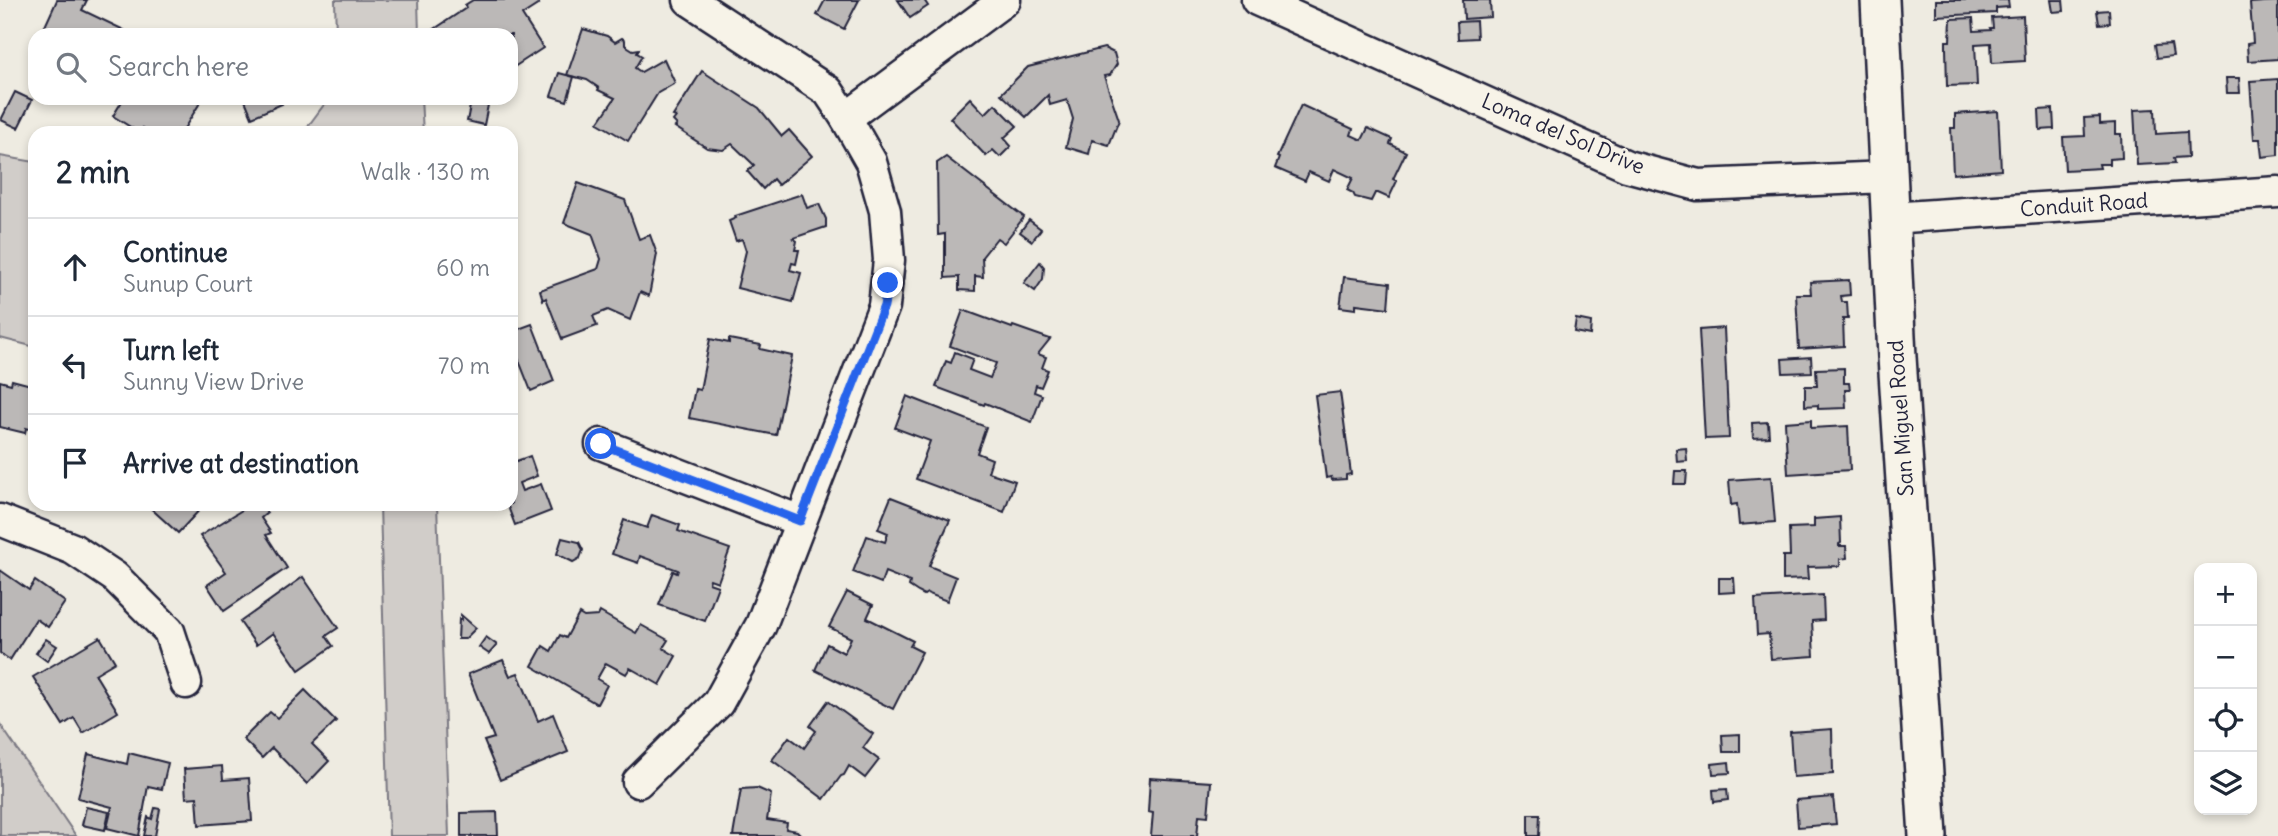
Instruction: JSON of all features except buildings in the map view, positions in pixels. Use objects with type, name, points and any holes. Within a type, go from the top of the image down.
[{"type":"street","points":[[638,782],[718,703],[761,625],[884,306],[888,283],[889,236],[880,186],[871,162],[828,91],[689,0]]},
{"type":"street","points":[[846,118],[1005,0]]},
{"type":"street","name":"Loma del Sol Drive","points":[[1257,0],[1627,166],[1698,185],[1887,177]]},
{"type":"street","name":"San Miguel Road","points":[[1880,0],[1887,177],[1928,836]]},
{"type":"street","name":"Conduit Road","points":[[1890,218],[2278,192]]},
{"type":"street","points":[[601,444],[800,521]]},
{"type":"street","points":[[0,520],[73,549],[115,577],[169,631],[186,683]]},
{"type":"shaded area","points":[[335,0],[418,0],[419,28],[336,28]]},
{"type":"shaded area","points":[[324,105],[421,105],[423,126],[308,126]]},
{"type":"shaded area","points":[[0,156],[28,161],[28,345],[0,338]]},
{"type":"shaded area","points":[[380,511],[437,511],[449,836],[389,836]]},
{"type":"shaded area","points":[[0,724],[76,836],[0,836]]},
{"type":"route","points":[[601,444],[800,521],[884,306],[888,283]]}]
